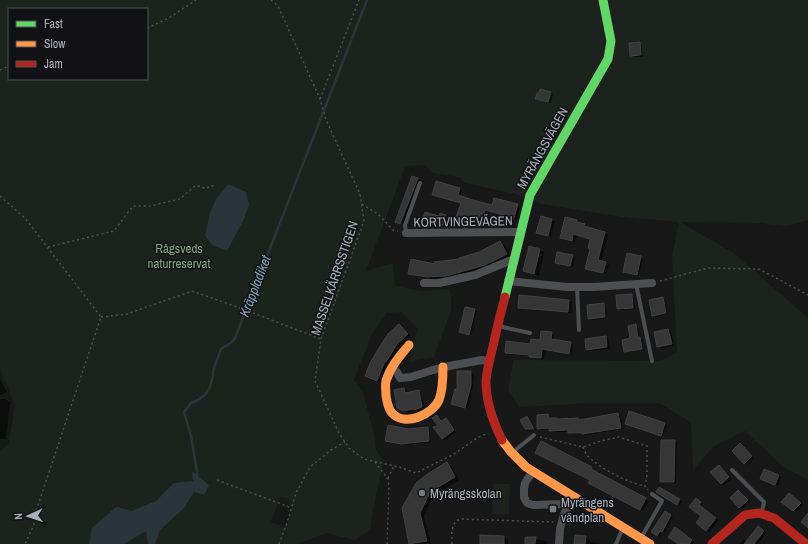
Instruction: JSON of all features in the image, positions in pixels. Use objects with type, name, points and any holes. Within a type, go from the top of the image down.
[{"type":"street","name":"MYRÄNGSVÄGEN","points":[[603,0],[611,41],[608,59],[530,195],[489,361],[486,390],[489,406],[497,429],[512,453],[526,467],[650,544]]},
{"type":"street","name":"KORTVINGEVÄGEN","points":[[406,234],[521,232]]},
{"type":"street","points":[[424,283],[439,283],[476,274],[514,259]]},
{"type":"street","points":[[508,281],[537,285],[577,287],[652,283]]},
{"type":"street","points":[[409,346],[399,357],[386,381],[386,402],[393,414],[400,418],[409,419],[425,415],[432,410],[438,402],[443,380],[443,367]]},
{"type":"street","points":[[392,369],[397,372],[400,378],[411,377],[443,367],[482,360],[489,361]]},
{"type":"street","points":[[533,471],[525,483],[524,489],[524,497],[528,503],[533,505],[561,504],[575,498]]},
{"type":"street","points":[[559,544],[561,522],[564,514],[575,498]]},
{"type":"street","points":[[712,544],[745,515],[759,513],[774,518],[806,544]]},
{"type":"lane","points":[[406,234],[405,225],[420,183]]},
{"type":"lane","points":[[636,284],[652,361]]},
{"type":"lane","points":[[577,287],[579,330]]},
{"type":"lane","points":[[498,326],[530,333]]},
{"type":"lane","points":[[512,453],[534,435]]},
{"type":"lane","points":[[732,470],[764,502],[762,514]]},
{"type":"lane","points":[[641,538],[662,501],[652,494]]},
{"type":"lane","points":[[616,544],[623,527]]},
{"type":"path","points":[[148,28],[170,18],[196,0]]},
{"type":"path","points":[[271,0],[278,6],[320,99]]},
{"type":"path","points":[[320,99],[359,0]]},
{"type":"path","name":"MASSELKÄRRSSTIGEN","points":[[320,99],[326,120],[360,194],[364,221],[321,340],[315,381],[339,433],[349,448],[364,460],[394,466],[416,473],[454,454],[477,438],[497,429]]},
{"type":"path","points":[[48,247],[114,231],[133,206],[150,206],[180,199],[196,185],[208,188],[214,185]]},
{"type":"path","points":[[0,196],[25,218],[101,317]]},
{"type":"path","points":[[361,204],[379,215],[393,230],[406,234]]},
{"type":"path","points":[[652,283],[708,268],[759,268],[808,295]]},
{"type":"path","points":[[101,317],[127,314],[192,291],[321,340]]},
{"type":"path","points":[[25,544],[34,524],[36,511],[101,317]]},
{"type":"path","points":[[534,435],[583,447],[619,437],[648,446],[645,486]]},
{"type":"path","points":[[279,544],[296,493],[310,467],[331,450],[345,442]]},
{"type":"path","points":[[583,447],[593,461],[637,485],[645,486],[652,494]]},
{"type":"path","points":[[375,462],[388,478]]},
{"type":"path","points":[[387,544],[388,478],[394,466]]},
{"type":"path","points":[[217,480],[292,508]]},
{"type":"path","points":[[452,544],[453,524],[460,519],[561,522]]},
{"type":"green space","name":"Rågsveds naturreservat","points":[[0,0],[808,0],[808,220],[787,226],[757,223],[680,222],[735,254],[808,318],[808,480],[782,466],[745,431],[714,446],[693,470],[691,422],[659,403],[591,403],[519,407],[508,390],[514,360],[660,361],[677,352],[672,257],[679,222],[622,217],[541,204],[516,194],[465,183],[460,177],[432,173],[426,165],[405,166],[366,271],[393,263],[395,286],[421,291],[449,289],[451,295],[451,311],[434,357],[410,361],[417,328],[401,312],[387,313],[372,334],[354,380],[363,393],[375,438],[376,450],[384,461],[375,499],[370,530],[355,540],[326,533],[298,544],[0,544],[0,452],[9,442],[15,406],[0,368]],"holes":[[[280,497],[287,498],[292,508],[288,523],[283,527],[271,522]]]},
{"type":"green space","points":[[493,484],[510,484],[509,514],[492,514]]},
{"type":"shaded area","points":[[228,184],[246,192],[249,205],[244,219],[227,251],[212,245],[205,236],[210,213],[216,199]]},
{"type":"shaded area","points":[[192,471],[209,485],[204,495],[194,492],[184,508],[160,530],[155,544],[148,544],[146,531],[124,544],[89,544],[92,528],[116,507],[132,511],[156,501],[174,483],[193,481]]},
{"type":"building","points":[[640,42],[641,55],[630,56],[629,43]]},
{"type":"building","points":[[540,89],[551,92],[548,102],[535,99]]},
{"type":"building","points":[[412,176],[418,178],[400,224],[395,222]]},
{"type":"building","points":[[436,181],[460,188],[458,195],[473,200],[492,205],[494,198],[518,204],[514,218],[485,210],[483,218],[476,216],[473,225],[455,220],[461,203],[432,195]]},
{"type":"building","points":[[425,212],[439,216],[440,213],[446,215],[443,225],[423,219]]},
{"type":"building","points":[[541,216],[552,219],[548,236],[536,233]]},
{"type":"building","points":[[565,217],[577,220],[577,222],[585,224],[584,226],[605,232],[598,260],[606,262],[603,273],[585,269],[590,249],[588,248],[590,239],[573,234],[572,241],[560,238]]},
{"type":"building","points":[[500,241],[507,254],[485,265],[446,276],[427,277],[408,274],[411,259],[435,264],[434,262],[459,259],[479,252]]},
{"type":"building","points":[[529,246],[540,249],[534,274],[523,271]]},
{"type":"building","points":[[557,252],[573,255],[570,266],[555,263]]},
{"type":"building","points":[[627,253],[641,256],[637,275],[623,272]]},
{"type":"building","points":[[632,294],[633,308],[617,309],[616,295]]},
{"type":"building","points":[[519,295],[569,300],[568,312],[518,308]]},
{"type":"building","points":[[663,297],[666,313],[652,316],[649,300]]},
{"type":"building","points":[[604,303],[605,317],[588,319],[587,305]]},
{"type":"building","points":[[465,307],[475,309],[469,335],[459,332]]},
{"type":"building","points":[[399,324],[408,334],[397,344],[386,362],[385,361],[377,381],[365,376],[371,361],[388,334]]},
{"type":"building","points":[[636,324],[642,349],[624,352],[622,340],[630,338],[628,326]]},
{"type":"building","points":[[668,329],[672,344],[657,347],[654,332]]},
{"type":"building","points":[[541,331],[552,332],[551,339],[571,342],[569,354],[542,349],[541,358],[529,357],[529,355],[505,353],[506,341],[530,344],[531,339],[540,340]]},
{"type":"building","points":[[606,336],[607,347],[586,350],[585,339]]},
{"type":"building","points":[[457,371],[471,371],[471,385],[465,408],[451,404],[455,389],[457,390]]},
{"type":"building","points":[[404,388],[405,393],[419,390],[422,407],[414,410],[403,411],[397,408],[394,390]]},
{"type":"building","points":[[629,411],[665,423],[661,436],[625,424]]},
{"type":"building","points":[[618,413],[621,428],[582,434],[568,433],[568,430],[549,431],[549,428],[537,429],[537,415],[548,414],[549,418],[578,418],[579,420]]},
{"type":"building","points":[[437,415],[441,421],[446,418],[454,430],[442,439],[433,427],[438,426],[432,418]]},
{"type":"building","points":[[527,416],[534,429],[525,429],[520,420]]},
{"type":"building","points":[[388,425],[408,429],[428,427],[429,441],[401,444],[385,441]]},
{"type":"building","points":[[661,440],[675,440],[674,482],[660,482]]},
{"type":"building","points":[[541,441],[592,467],[591,469],[646,498],[640,510],[588,483],[590,480],[535,453]]},
{"type":"building","points":[[740,443],[752,456],[744,464],[732,451]]},
{"type":"building","name":"Myrängsskolan","points":[[447,462],[455,477],[430,492],[420,513],[427,541],[409,544],[402,508],[416,483]]},
{"type":"building","points":[[719,465],[729,477],[721,484],[710,472]]},
{"type":"building","points":[[764,469],[779,475],[775,485],[760,479]]},
{"type":"building","points":[[659,487],[680,499],[677,505],[656,492]]},
{"type":"building","points":[[738,490],[748,500],[739,508],[730,498]]},
{"type":"building","points":[[789,493],[801,503],[793,511],[781,502]]},
{"type":"building","points":[[696,498],[701,502],[699,505],[716,518],[706,531],[696,523],[701,516],[689,507]]},
{"type":"building","points":[[665,511],[671,515],[662,532],[660,531],[657,536],[651,532]]},
{"type":"building","points":[[808,513],[808,528],[801,522]]},
{"type":"building","points":[[758,526],[764,531],[754,544],[744,544]]},
{"type":"building","points":[[675,527],[692,540],[689,544],[678,544],[668,537]]},
{"type":"building","points":[[480,535],[504,536],[504,544],[480,544]]},
{"type":"building","points":[[575,535],[586,536],[585,544],[574,544]]},
{"type":"building","points":[[525,537],[536,537],[535,544],[525,544]]},
{"type":"waterway","name":"Kräppladiket","points":[[198,478],[191,436],[184,412],[191,403],[206,394],[210,387],[213,371],[221,349],[232,342],[235,338],[367,0]]},
{"type":"traffic: fast","points":[[505,297],[530,195],[608,59],[611,41],[603,0]]},
{"type":"traffic: slow","points":[[409,345],[393,366],[386,381],[386,396],[388,405],[392,413],[397,417],[404,419],[418,417],[431,410],[436,405],[441,392],[443,367]]},
{"type":"traffic: slow","points":[[502,440],[511,452],[526,467],[650,544]]},
{"type":"traffic: jam","points":[[502,440],[491,411],[487,396],[486,381],[489,362],[505,297]]},
{"type":"traffic: jam","points":[[712,544],[745,515],[759,513],[774,518],[806,544]]},
{"type":"place","name":"Myrängsskolan","points":[[422,493]]},
{"type":"place","name":"Myrängens vändplan","points":[[553,509]]}]
